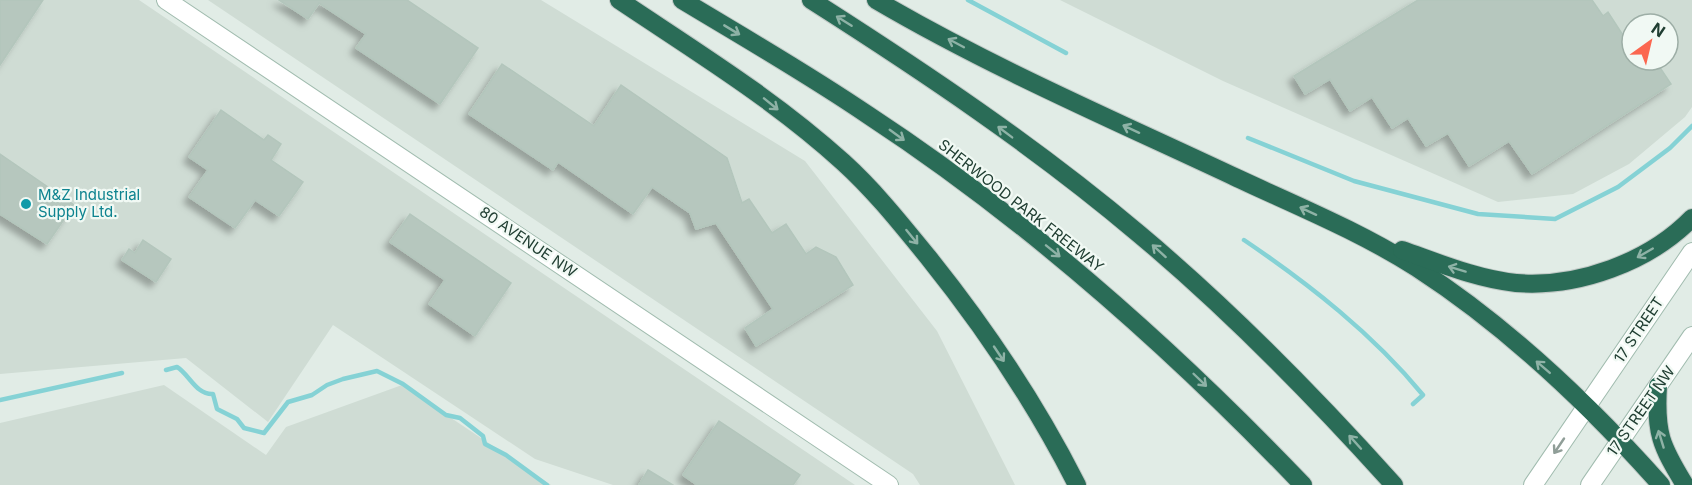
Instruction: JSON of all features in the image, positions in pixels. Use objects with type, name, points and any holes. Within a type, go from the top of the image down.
[{"type":"highway","points":[[619,0],[757,92],[842,161],[877,194],[967,305],[1019,382],[1077,485]]},
{"type":"highway","name":"SHERWOOD PARK FREEWAY","points":[[682,0],[869,115],[1037,238],[1111,299],[1185,366],[1304,485]]},
{"type":"highway","points":[[811,0],[935,79],[1139,233],[1265,349],[1394,485]]},
{"type":"highway","points":[[876,0],[1055,93],[1361,236],[1417,268],[1484,318],[1545,368],[1620,440],[1661,485]]},
{"type":"highway","points":[[1361,236],[1482,277],[1516,283],[1548,283],[1618,266],[1658,245],[1692,218]]},
{"type":"highway","points":[[1658,386],[1658,431],[1665,453],[1685,485]]},
{"type":"street","name":"80 AVENUE NW","points":[[166,0],[889,485]]},
{"type":"street","name":"17 STREET","points":[[1586,407],[1692,252]]},
{"type":"street","name":"17 STREET NW","points":[[1590,485],[1692,336]]},
{"type":"street","points":[[1533,485],[1586,407]]},
{"type":"shaded area","points":[[0,0],[139,0],[855,485],[613,485],[535,459],[333,325],[268,422],[186,358],[0,374]]},
{"type":"shaded area","points":[[208,0],[541,0],[805,161],[937,331],[1015,485],[920,485],[913,474]]},
{"type":"shaded area","points":[[1060,0],[1692,0],[1692,107],[1685,117],[1629,164],[1573,194],[1498,202],[1223,81]]},
{"type":"shaded area","points":[[164,385],[266,455],[286,427],[402,385],[551,485],[0,485],[0,423]]},
{"type":"building","points":[[0,0],[43,0],[0,65]]},
{"type":"building","points":[[279,0],[407,0],[478,48],[440,104],[356,48],[366,34],[319,3],[308,19]]},
{"type":"building","points":[[1418,0],[1592,0],[1603,16],[1608,12],[1620,30],[1620,72],[1663,72],[1671,84],[1532,174],[1509,141],[1469,166],[1448,133],[1426,146],[1408,118],[1392,128],[1372,97],[1350,111],[1330,79],[1305,94],[1294,76]]},
{"type":"building","points":[[502,64],[594,126],[621,85],[727,158],[742,203],[749,199],[772,233],[786,224],[806,254],[816,247],[836,257],[853,285],[756,346],[745,328],[773,309],[716,223],[696,229],[690,213],[652,187],[633,214],[558,162],[553,170],[469,114]]},
{"type":"building","points":[[221,110],[264,140],[268,135],[281,144],[271,160],[303,182],[279,216],[255,200],[235,228],[189,197],[208,170],[189,157]]},
{"type":"building","name":"M&Z Industrial Supply Ltd.","points":[[0,154],[74,205],[47,244],[0,214]]},
{"type":"building","points":[[410,214],[511,283],[475,336],[429,304],[445,280],[390,242]]},
{"type":"building","points":[[143,240],[171,259],[156,282],[122,260],[129,249],[135,253]]},
{"type":"building","points":[[719,421],[800,475],[793,485],[697,485],[683,475]]},
{"type":"building","points":[[648,470],[673,485],[639,485]]},
{"type":"waterway","points":[[968,0],[1066,53]]},
{"type":"waterway","points":[[1248,138],[1354,181],[1478,214],[1555,219],[1618,187],[1670,148],[1692,126]]},
{"type":"waterway","points":[[1244,240],[1316,292],[1383,351],[1423,395],[1413,404]]},
{"type":"waterway","points":[[166,370],[177,367],[197,388],[213,394],[217,409],[237,419],[244,428],[264,433],[288,402],[312,395],[327,385],[343,379],[377,371],[403,384],[446,415],[460,418],[483,436],[485,444],[506,455],[547,485]]},
{"type":"waterway","points":[[0,400],[122,373]]},
{"type":"place","name":"M&Z Industrial Supply Ltd.","points":[[26,204]]}]
